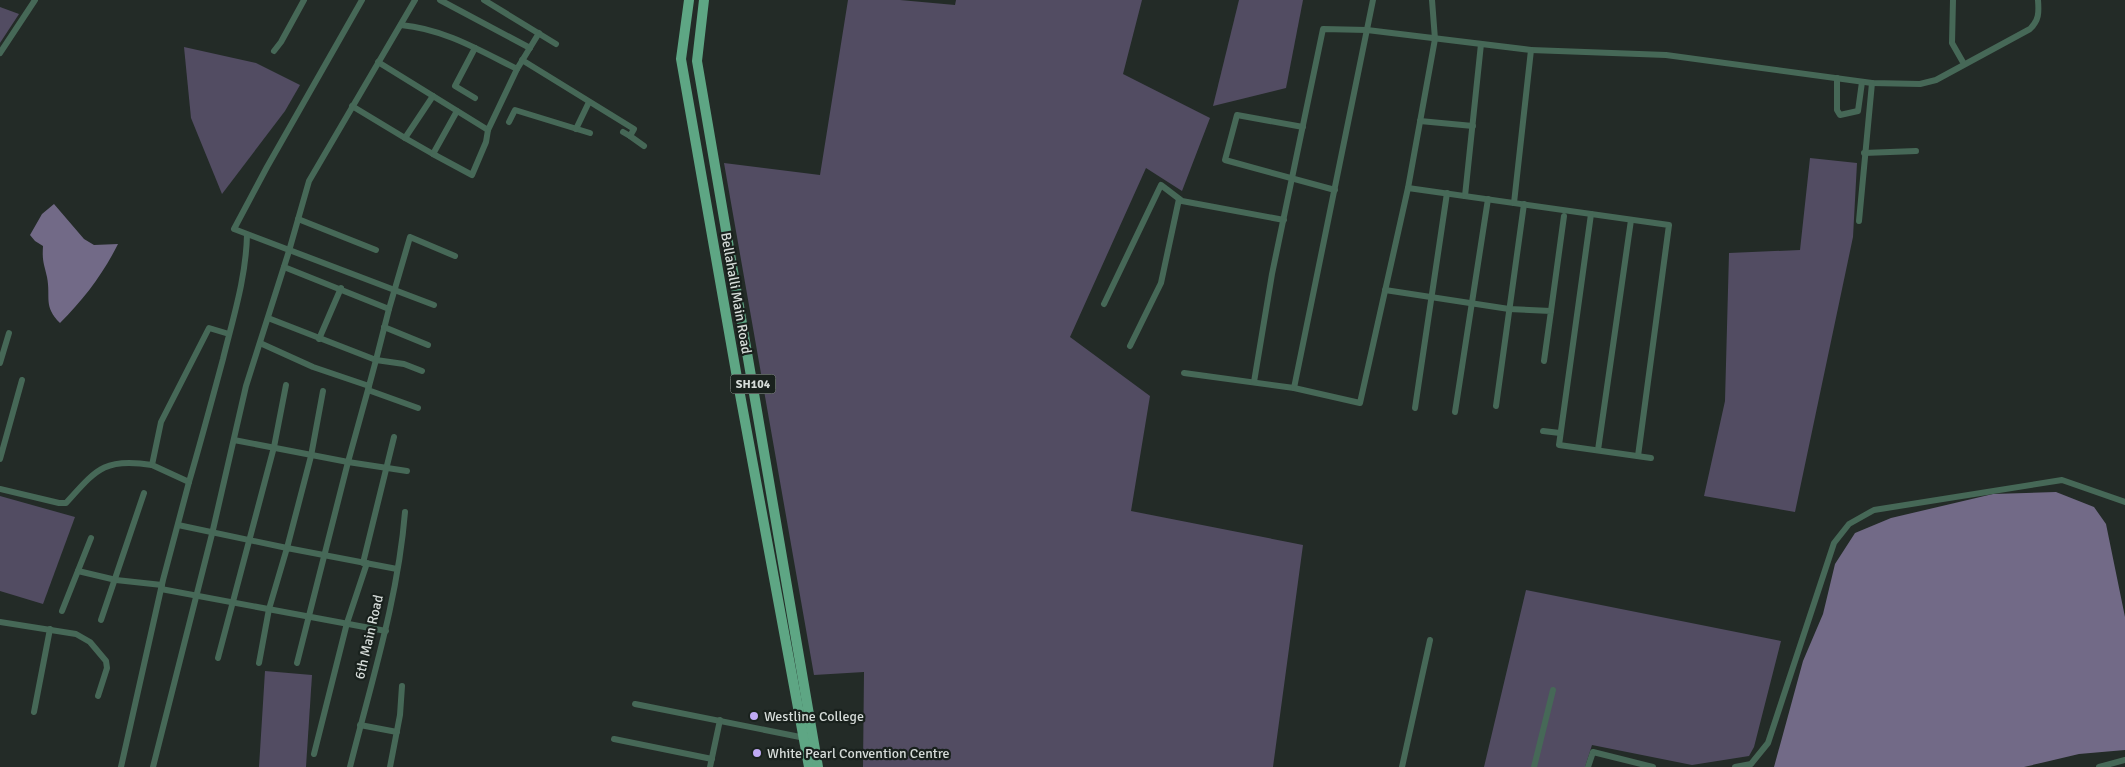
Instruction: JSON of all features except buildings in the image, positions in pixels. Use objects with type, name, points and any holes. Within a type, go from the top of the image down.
[{"type":"main road","name":"Bellahalli Main Road","points":[[689,0],[681,59],[739,389],[809,738],[818,767]]},
{"type":"main road","name":"Bellahalli Main Road","points":[[704,0],[697,61],[809,738],[810,767]]},
{"type":"street","points":[[274,51],[304,0]]},
{"type":"street","points":[[362,0],[266,166],[234,229],[434,305]]},
{"type":"street","points":[[153,767],[180,665],[195,595],[212,534],[246,386],[309,181],[415,0]]},
{"type":"street","points":[[440,0],[530,48]]},
{"type":"street","points":[[484,0],[556,44]]},
{"type":"street","points":[[1294,388],[1373,0]]},
{"type":"street","points":[[1184,373],[1294,388],[1360,403],[1408,188],[1435,39],[1432,0]]},
{"type":"street","points":[[1952,0],[1952,44],[1964,64]]},
{"type":"street","points":[[1254,382],[1292,177],[1323,29],[1367,30],[1531,50],[1666,56],[1872,83],[1927,83],[2030,29],[2037,22],[2039,15],[2038,0]]},
{"type":"street","points":[[0,53],[33,1]]},
{"type":"street","points":[[401,25],[422,27],[475,48],[517,69]]},
{"type":"street","points":[[352,106],[472,175],[486,142],[488,130],[517,69],[539,33]]},
{"type":"street","points":[[1465,196],[1482,44]]},
{"type":"street","points":[[475,48],[455,86],[475,98]]},
{"type":"street","points":[[1514,203],[1531,50]]},
{"type":"street","points":[[522,60],[634,129],[630,136]]},
{"type":"street","points":[[378,62],[488,130]]},
{"type":"street","points":[[1837,78],[1837,110],[1840,115],[1858,111],[1862,82]]},
{"type":"street","points":[[1859,221],[1872,83]]},
{"type":"street","points":[[405,138],[434,96]]},
{"type":"street","points":[[576,129],[589,102]]},
{"type":"street","points":[[509,122],[514,110],[590,133]]},
{"type":"street","points":[[433,154],[457,111]]},
{"type":"street","points":[[1303,127],[1237,115],[1225,160],[1335,190]]},
{"type":"street","points":[[1420,121],[1473,126]]},
{"type":"street","points":[[623,132],[644,146]]},
{"type":"street","points":[[1864,153],[1916,151]]},
{"type":"street","points":[[1104,304],[1161,184],[1179,199],[1284,220]]},
{"type":"street","points":[[1408,188],[1669,225],[1638,456]]},
{"type":"street","points":[[1414,408],[1447,193]]},
{"type":"street","points":[[1130,346],[1161,283],[1179,199]]},
{"type":"street","points":[[1455,412],[1488,199]]},
{"type":"street","points":[[1496,406],[1524,204]]},
{"type":"street","points":[[1591,214],[1559,445],[1651,458]]},
{"type":"street","points":[[1544,361],[1564,216]]},
{"type":"street","points":[[298,219],[376,250]]},
{"type":"street","points":[[1598,450],[1631,220]]},
{"type":"street","points":[[121,767],[161,587],[246,266],[248,235]]},
{"type":"street","points":[[297,663],[307,616],[326,556],[348,462],[369,388],[388,309],[410,237],[455,256]]},
{"type":"street","points":[[284,266],[388,309]]},
{"type":"street","points":[[320,339],[340,288]]},
{"type":"street","points":[[1385,290],[1509,309],[1551,311]]},
{"type":"street","points":[[268,318],[376,360],[404,364],[422,371]]},
{"type":"street","points":[[384,327],[428,345]]},
{"type":"street","points":[[152,465],[161,422],[209,328],[229,334]]},
{"type":"street","points":[[0,363],[9,333]]},
{"type":"street","points":[[260,343],[313,367],[418,408]]},
{"type":"street","points":[[0,459],[22,380]]},
{"type":"street","points":[[218,658],[274,447],[286,385]]},
{"type":"street","points":[[259,663],[269,609],[311,456],[322,391]]},
{"type":"street","points":[[1543,430],[1560,432]]},
{"type":"street","points":[[314,754],[347,623],[365,563],[394,437]]},
{"type":"street","points":[[234,440],[311,456],[388,469],[407,470]]},
{"type":"street","points":[[0,490],[66,503],[93,473],[113,463],[134,462],[152,465],[189,482]]},
{"type":"street","points":[[1735,767],[1750,764],[1768,743],[1834,543],[1849,524],[1874,510],[2062,480],[2125,502]]},
{"type":"street","points":[[101,620],[144,493]]},
{"type":"street","name":"6th Main Road","points":[[350,767],[386,631],[396,569],[402,552],[405,512]]},
{"type":"street","points":[[178,525],[212,534],[396,569]]},
{"type":"street","points":[[62,611],[91,538]]},
{"type":"street","points":[[78,572],[386,631]]},
{"type":"street","points":[[0,626],[0,622],[50,629],[76,634],[90,642],[106,662],[107,668],[98,696]]},
{"type":"street","points":[[34,712],[50,629]]},
{"type":"street","points":[[1402,767],[1430,640]]},
{"type":"street","points":[[390,767],[397,732],[402,686]]},
{"type":"street","points":[[1534,767],[1553,690]]},
{"type":"street","points":[[635,704],[809,738]]},
{"type":"street","points":[[710,767],[720,720]]},
{"type":"street","points":[[360,725],[397,732]]},
{"type":"street","points":[[614,739],[712,759]]},
{"type":"street","points":[[1588,767],[1593,752],[1653,767]]},
{"type":"street","points":[[2099,767],[2125,760]]},
{"type":"shaded area","points":[[848,0],[900,0],[955,5],[956,0],[1142,0],[1123,74],[1210,118],[1182,191],[1146,168],[1070,337],[1150,396],[1131,511],[1303,545],[1273,767],[863,767],[864,672],[814,675],[724,163],[820,175]]},
{"type":"shaded area","points":[[1239,0],[1303,0],[1286,88],[1213,106]]},
{"type":"shaded area","points":[[0,7],[19,14],[0,43]]},
{"type":"shaded area","points":[[184,47],[256,63],[300,85],[285,111],[222,194],[191,118]]},
{"type":"shaded area","points":[[1810,158],[1857,163],[1853,237],[1795,512],[1704,496],[1725,401],[1729,253],[1800,250]]},
{"type":"shaded area","points":[[54,204],[84,239],[94,245],[118,244],[92,286],[60,323],[49,307],[43,246],[30,235],[42,214]]},
{"type":"shaded area","points":[[2056,492],[2094,507],[2106,524],[2125,617],[2125,750],[2079,754],[2024,767],[1774,767],[1803,661],[1823,614],[1835,564],[1855,533],[1891,518],[1993,494]]},
{"type":"shaded area","points":[[0,496],[75,517],[43,604],[0,591]]},
{"type":"shaded area","points":[[1526,590],[1781,641],[1754,747],[1749,756],[1692,765],[1592,745],[1585,767],[1484,767]]},
{"type":"shaded area","points":[[265,671],[312,675],[306,767],[259,767]]},
{"type":"place","name":"Westline College","points":[[754,716]]},
{"type":"place","name":"White Pearl Convention Centre","points":[[757,753]]}]
